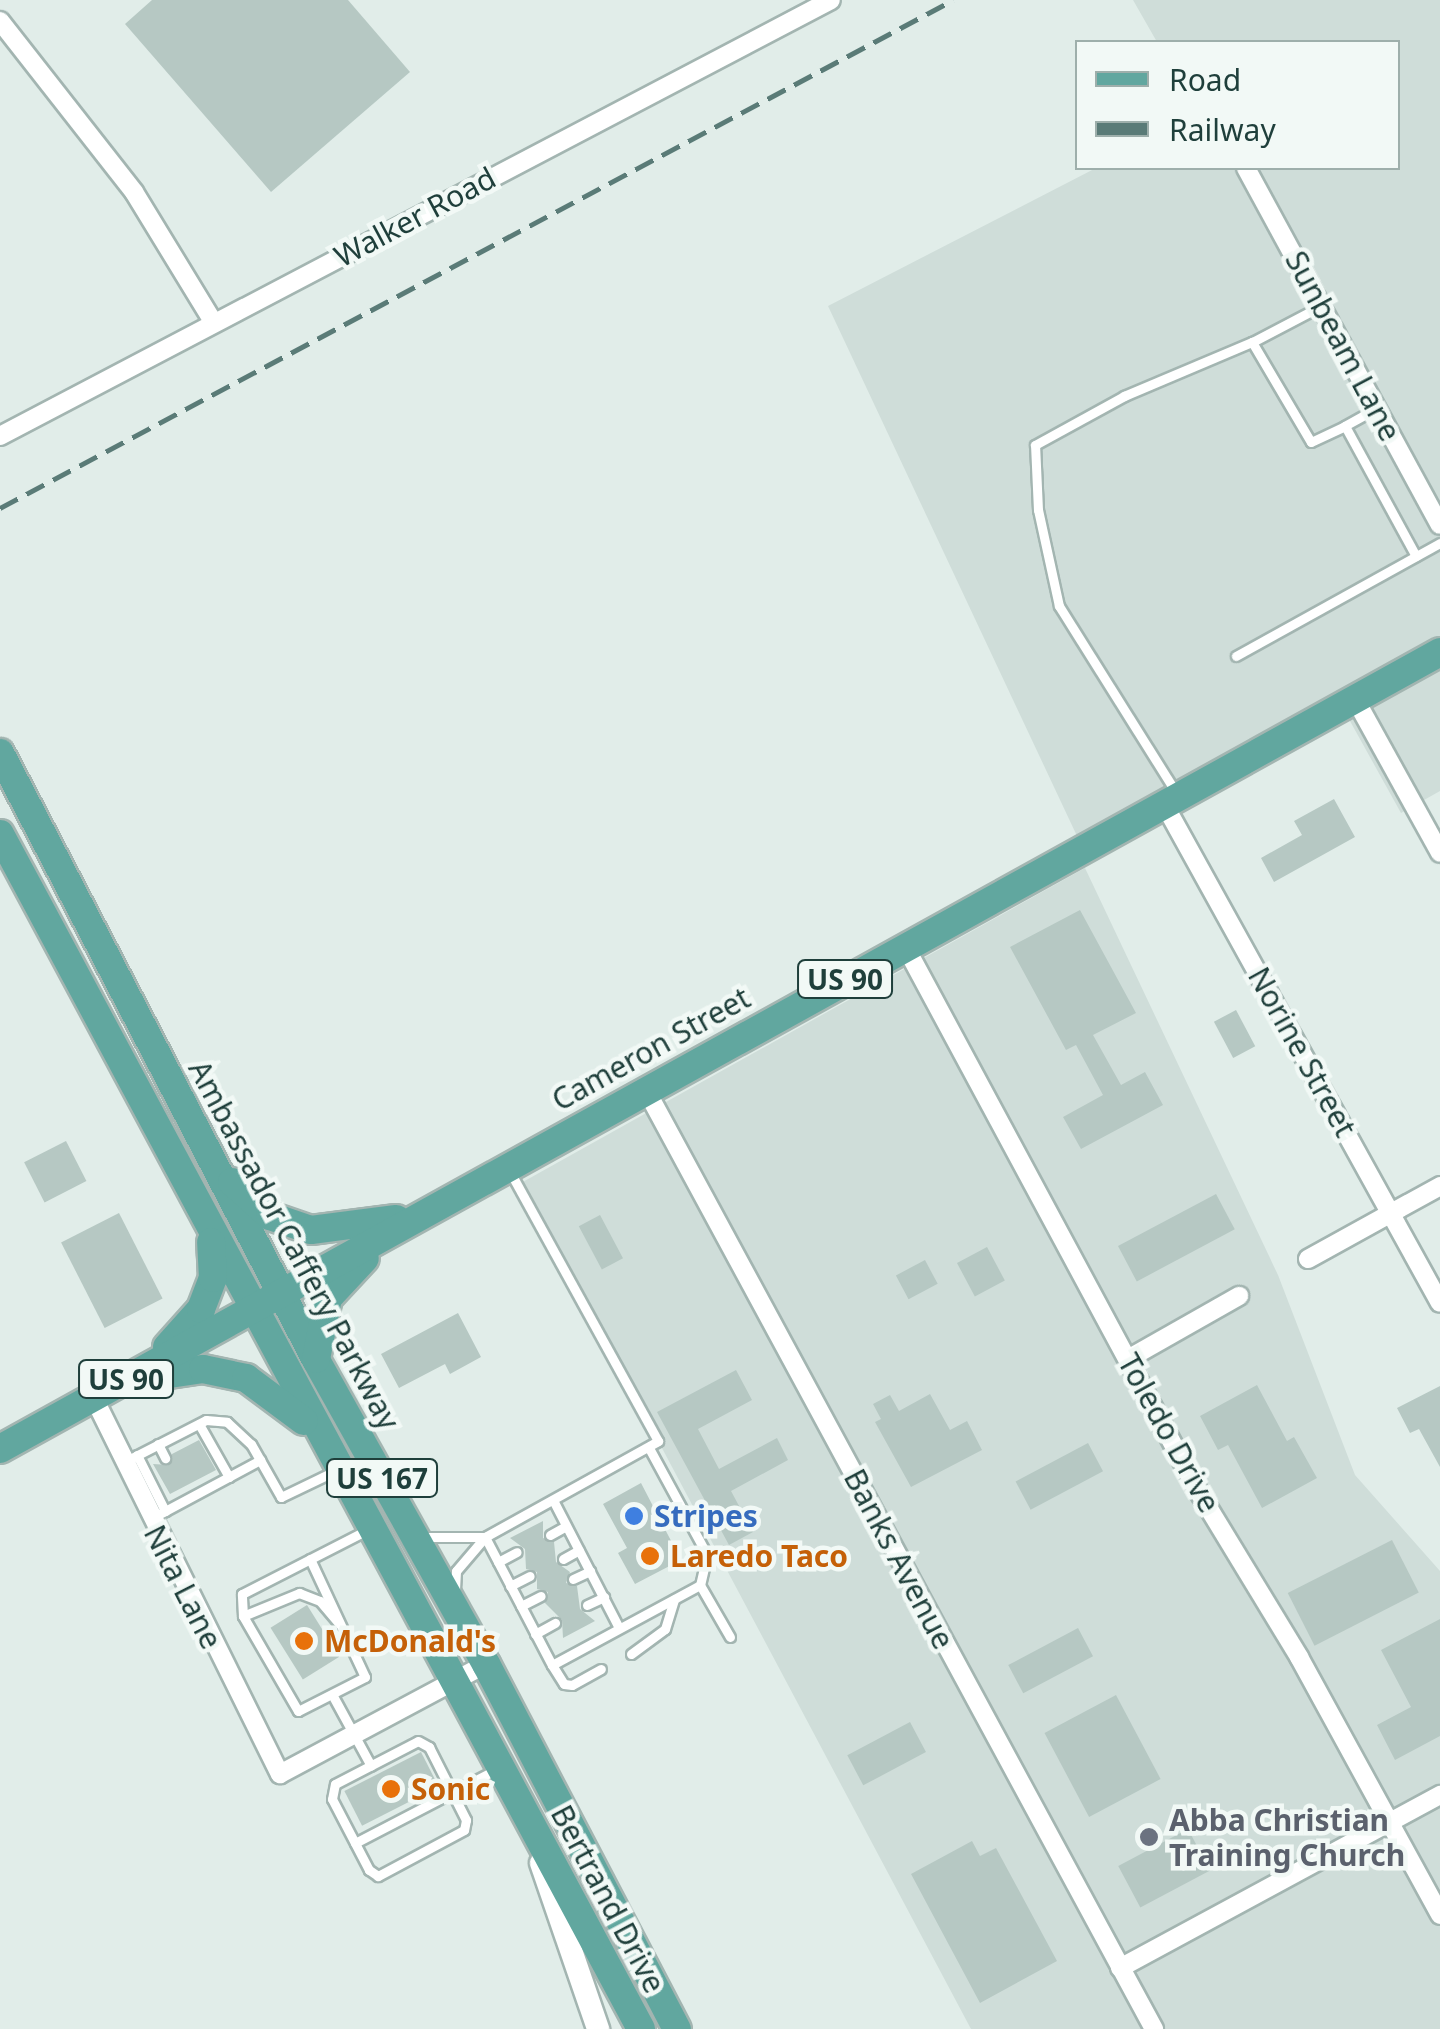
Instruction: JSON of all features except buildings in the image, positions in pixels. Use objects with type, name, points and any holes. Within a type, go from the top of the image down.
[{"type":"main road","name":"Cameron Street","points":[[0,1449],[387,1236],[645,1088],[1440,652]]},
{"type":"main road","name":"Ambassador Caffery Parkway","points":[[0,753],[316,1360],[486,1664],[677,2025]]},
{"type":"main road","name":"US 167","points":[[0,834],[318,1433],[518,1799]]},
{"type":"main road","points":[[210,1159],[249,1201],[301,1228],[340,1231],[432,1210]]},
{"type":"main road","points":[[117,1384],[181,1335],[213,1278],[214,1250],[190,1189]]},
{"type":"main road","points":[[316,1360],[328,1298],[387,1236]]},
{"type":"main road","points":[[117,1384],[177,1372],[223,1372],[267,1389],[318,1433]]},
{"type":"main road","points":[[518,1799],[598,2029]]},
{"type":"main road","name":"Bertrand Drive","points":[[518,1799],[641,2029]]},
{"type":"street","name":"Walker Road","points":[[0,436],[832,0]]},
{"type":"street","points":[[0,22],[134,192],[214,323]]},
{"type":"street","name":"Sunbeam Lane","points":[[1247,170],[1440,524]]},
{"type":"street","points":[[1354,697],[1440,853]]},
{"type":"street","name":"Norine Street","points":[[1170,798],[1440,1302]]},
{"type":"street","name":"Toledo Drive","points":[[905,946],[1128,1359],[1440,1916]]},
{"type":"street","name":"Banks Avenue","points":[[645,1088],[1154,2029]]},
{"type":"street","points":[[1308,1259],[1440,1186]]},
{"type":"street","points":[[1128,1359],[1239,1296]]},
{"type":"street","name":"Nita Lane","points":[[117,1384],[129,1459],[280,1774],[354,1735]]},
{"type":"street","points":[[354,1735],[486,1664]]},
{"type":"street","points":[[1120,1968],[1440,1795]]},
{"type":"lane","points":[[1170,798],[1059,606],[1038,510],[1035,445],[1124,396],[1252,342],[1322,306]]},
{"type":"lane","points":[[1252,342],[1312,442],[1377,408]]},
{"type":"lane","points":[[1345,426],[1416,556]]},
{"type":"lane","points":[[1236,656],[1440,543]]},
{"type":"lane","points":[[455,1608],[456,1571],[485,1537],[658,1441],[507,1167]]},
{"type":"lane","points":[[129,1459],[200,1424],[227,1422],[260,1460],[281,1497],[338,1469]]},
{"type":"lane","points":[[200,1424],[229,1477]]},
{"type":"lane","points":[[180,1434],[187,1446]]},
{"type":"lane","points":[[158,1444],[166,1458]]},
{"type":"lane","points":[[649,1448],[708,1555],[700,1585],[730,1637]]},
{"type":"lane","points":[[157,1515],[260,1460]]},
{"type":"lane","points":[[203,1476],[209,1488]]},
{"type":"lane","points":[[182,1488],[187,1499]]},
{"type":"lane","points":[[553,1500],[619,1628]]},
{"type":"lane","points":[[550,1535],[566,1526]]},
{"type":"lane","points":[[410,1527],[428,1539],[485,1537]]},
{"type":"lane","points":[[310,1558],[350,1637],[365,1678],[334,1698],[298,1711],[243,1616],[242,1594],[310,1558],[370,1528]]},
{"type":"lane","points":[[485,1537],[564,1684],[572,1685],[601,1670]]},
{"type":"lane","points":[[563,1559],[579,1550]]},
{"type":"lane","points":[[498,1562],[517,1552]]},
{"type":"lane","points":[[573,1579],[590,1571]]},
{"type":"lane","points":[[510,1586],[530,1576]]},
{"type":"lane","points":[[552,1665],[700,1585]]},
{"type":"lane","points":[[243,1616],[299,1593],[320,1601],[350,1637]]},
{"type":"lane","points":[[521,1606],[541,1596]]},
{"type":"lane","points":[[587,1605],[604,1598]]},
{"type":"lane","points":[[631,1654],[664,1629],[674,1599]]},
{"type":"lane","points":[[535,1634],[555,1623]]},
{"type":"lane","points":[[334,1698],[371,1766]]},
{"type":"lane","points":[[418,1740],[429,1747],[452,1792],[464,1830],[378,1876],[354,1843],[332,1799],[334,1784],[418,1740]]},
{"type":"lane","points":[[354,1843],[501,1767]]},
{"type":"shaded area","points":[[1133,0],[1440,0],[1440,791],[1401,813],[1335,694],[1077,836],[828,306],[1092,170],[1400,170],[1400,40],[1156,40]]},
{"type":"shaded area","points":[[1085,868],[1278,1275],[1355,1475],[1440,1571],[1440,2029],[971,2029],[521,1183]]},
{"type":"railway","points":[[0,508],[953,0]]},
{"type":"place","name":"Stripes","points":[[634,1516]]},
{"type":"place","name":"Laredo Taco","points":[[650,1556]]},
{"type":"place","name":"McDonald's","points":[[304,1641]]},
{"type":"place","name":"Sonic","points":[[391,1789]]},
{"type":"place","name":"Abba Christian Training Church","points":[[1149,1837]]}]
